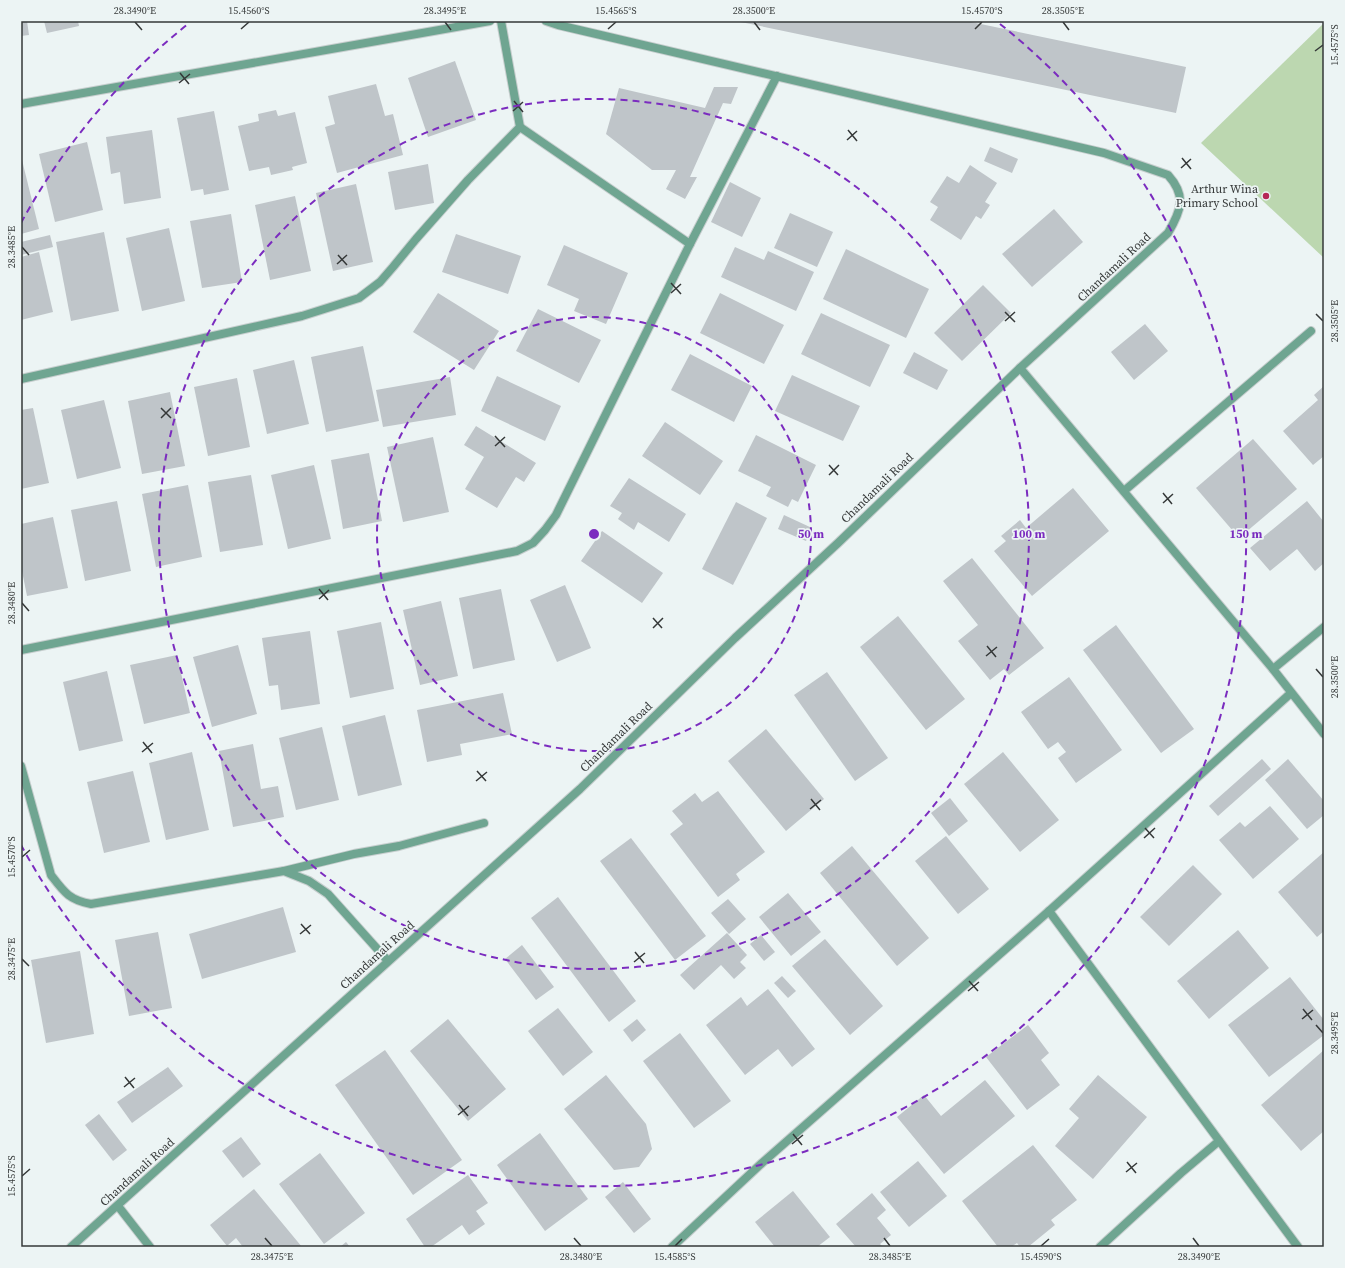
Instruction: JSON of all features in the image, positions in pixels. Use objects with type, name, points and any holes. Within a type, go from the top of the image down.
[{"type":"street","points":[[21,104],[490,21]]},
{"type":"street","points":[[501,21],[520,127],[690,244]]},
{"type":"street","name":"Chandamali Road","points":[[71,1247],[580,788],[735,638],[1020,368],[1168,233],[1178,216],[1181,198],[1175,182],[1168,175],[1104,153],[546,21]]},
{"type":"street","points":[[21,650],[517,551],[533,543],[556,515],[690,244],[776,76]]},
{"type":"street","points":[[21,379],[302,316],[359,298],[384,277],[468,180],[520,127]]},
{"type":"street","points":[[1124,491],[1312,332]]},
{"type":"street","points":[[1020,368],[1273,670],[1324,734]]},
{"type":"street","points":[[1273,670],[1324,627]]},
{"type":"street","points":[[672,1247],[762,1163],[1049,911],[1291,693]]},
{"type":"street","points":[[21,766],[51,875],[70,897],[80,902],[91,904],[284,871],[354,854],[399,846],[484,823]]},
{"type":"street","points":[[284,871],[309,881],[328,894],[344,910],[388,961]]},
{"type":"street","points":[[1049,911],[1298,1247]]},
{"type":"street","points":[[1100,1247],[1181,1173],[1219,1141]]},
{"type":"street","points":[[118,1206],[150,1247]]},
{"type":"green space","points":[[1324,23],[1324,258],[1201,143]]},
{"type":"building","points":[[21,21],[27,21],[29,35],[21,36]]},
{"type":"building","points":[[44,21],[78,21],[79,26],[47,33]]},
{"type":"building","points":[[736,21],[966,21],[1186,67],[1176,113]]},
{"type":"building","points":[[455,61],[476,120],[428,137],[408,78]]},
{"type":"building","points":[[376,84],[385,116],[393,114],[403,155],[337,173],[325,127],[335,124],[328,96]]},
{"type":"building","points":[[714,87],[738,87],[731,104],[723,103],[690,177],[697,177],[685,199],[666,189],[676,170],[652,170],[606,134],[619,88],[705,108]]},
{"type":"building","points":[[276,110],[278,116],[295,112],[307,163],[292,167],[293,170],[271,175],[269,167],[249,171],[238,126],[259,121],[258,114]]},
{"type":"building","points":[[214,111],[229,190],[204,195],[203,189],[191,191],[177,118]]},
{"type":"building","points":[[152,130],[161,198],[124,204],[120,172],[111,174],[106,137]]},
{"type":"building","points":[[87,142],[103,210],[55,222],[39,154]]},
{"type":"building","points":[[990,147],[1018,159],[1012,173],[984,161]]},
{"type":"building","points":[[21,156],[39,229],[21,234]]},
{"type":"building","points":[[428,164],[434,203],[395,210],[388,172]]},
{"type":"building","points":[[970,165],[997,183],[985,202],[990,205],[981,219],[976,216],[961,240],[930,220],[938,207],[930,202],[947,176],[959,183]]},
{"type":"building","points":[[730,182],[761,198],[742,237],[711,222]]},
{"type":"building","points":[[356,184],[373,262],[333,271],[316,193]]},
{"type":"building","points":[[295,196],[311,271],[270,280],[255,205]]},
{"type":"building","points":[[1054,209],[1083,242],[1032,287],[1002,254]]},
{"type":"building","points":[[790,213],[833,232],[817,267],[774,248]]},
{"type":"building","points":[[231,214],[242,282],[202,288],[190,221]]},
{"type":"building","points":[[169,228],[185,301],[142,311],[126,238]]},
{"type":"building","points":[[104,232],[119,311],[71,321],[56,242]]},
{"type":"building","points":[[456,234],[521,256],[508,294],[442,272]]},
{"type":"building","points":[[50,235],[53,247],[21,255],[21,242]]},
{"type":"building","points":[[564,245],[628,273],[606,324],[574,311],[579,299],[547,285]]},
{"type":"building","points":[[735,247],[764,260],[768,251],[814,272],[796,311],[721,277]]},
{"type":"building","points":[[846,249],[929,289],[906,338],[823,299]]},
{"type":"building","points":[[39,252],[53,312],[21,320],[21,257]]},
{"type":"building","points":[[983,285],[1011,313],[962,361],[934,333]]},
{"type":"building","points":[[438,293],[499,331],[474,370],[413,332]]},
{"type":"building","points":[[720,293],[784,325],[764,364],[700,333]]},
{"type":"building","points":[[538,309],[601,340],[579,383],[516,351]]},
{"type":"building","points":[[821,313],[890,345],[870,387],[801,354]]},
{"type":"building","points":[[1145,324],[1168,351],[1134,380],[1111,352]]},
{"type":"building","points":[[363,346],[379,421],[326,432],[311,357]]},
{"type":"building","points":[[914,352],[948,370],[937,390],[903,373]]},
{"type":"building","points":[[690,354],[752,386],[734,422],[671,390]]},
{"type":"building","points":[[294,360],[309,424],[267,434],[253,370]]},
{"type":"building","points":[[792,375],[860,406],[843,441],[775,411]]},
{"type":"building","points":[[497,376],[561,406],[545,441],[481,411]]},
{"type":"building","points":[[450,377],[456,415],[383,427],[376,390]]},
{"type":"building","points":[[237,378],[250,447],[208,456],[194,387]]},
{"type":"building","points":[[1324,386],[1324,456],[1313,465],[1283,431],[1318,400],[1314,395]]},
{"type":"building","points":[[170,392],[185,466],[142,474],[128,401]]},
{"type":"building","points":[[104,400],[121,468],[77,479],[61,410]]},
{"type":"building","points":[[33,408],[49,483],[21,489],[21,410]]},
{"type":"building","points":[[665,422],[723,461],[700,495],[642,456]]},
{"type":"building","points":[[476,426],[536,463],[524,482],[516,477],[497,508],[465,489],[484,457],[464,445]]},
{"type":"building","points":[[756,435],[816,465],[798,502],[792,499],[788,507],[766,496],[771,487],[738,471]]},
{"type":"building","points":[[433,437],[449,512],[403,522],[387,447]]},
{"type":"building","points":[[1253,439],[1297,489],[1239,538],[1196,488]]},
{"type":"building","points":[[369,453],[382,521],[343,529],[331,460]]},
{"type":"building","points":[[314,465],[331,539],[288,549],[271,475]]},
{"type":"building","points":[[251,475],[263,545],[220,552],[208,482]]},
{"type":"building","points":[[629,478],[686,514],[669,542],[638,522],[634,530],[618,519],[622,513],[610,506]]},
{"type":"building","points":[[188,485],[202,557],[156,567],[142,494]]},
{"type":"building","points":[[1073,488],[1109,531],[1032,596],[994,551],[1006,541],[1001,536],[1020,520],[1026,528]]},
{"type":"building","points":[[117,501],[131,571],[85,581],[71,510]]},
{"type":"building","points":[[1307,501],[1324,522],[1324,563],[1315,571],[1297,549],[1270,571],[1250,548]]},
{"type":"building","points":[[736,502],[767,518],[733,585],[702,569]]},
{"type":"building","points":[[784,515],[812,528],[806,541],[778,529]]},
{"type":"building","points":[[53,517],[68,588],[27,596],[21,566],[21,524]]},
{"type":"building","points":[[602,531],[663,573],[642,603],[581,561]]},
{"type":"building","points":[[972,558],[1044,648],[1009,675],[1004,669],[990,680],[958,641],[978,625],[943,581]]},
{"type":"building","points":[[565,585],[591,648],[557,662],[530,600]]},
{"type":"building","points":[[501,589],[515,660],[473,669],[459,598]]},
{"type":"building","points":[[441,601],[458,676],[420,685],[403,610]]},
{"type":"building","points":[[898,616],[965,699],[926,730],[860,647]]},
{"type":"building","points":[[381,622],[394,689],[350,698],[337,631]]},
{"type":"building","points":[[1116,625],[1194,729],[1161,753],[1083,650]]},
{"type":"building","points":[[310,631],[320,704],[281,710],[278,685],[269,686],[262,638]]},
{"type":"building","points":[[238,645],[257,714],[212,727],[193,657]]},
{"type":"building","points":[[177,655],[190,713],[144,724],[130,665]]},
{"type":"building","points":[[107,671],[123,741],[79,751],[63,682]]},
{"type":"building","points":[[827,672],[888,758],[855,781],[794,695]]},
{"type":"building","points":[[1069,677],[1122,750],[1076,783],[1058,758],[1066,752],[1058,742],[1048,749],[1021,712]]},
{"type":"building","points":[[503,693],[512,734],[460,744],[462,755],[427,762],[417,710]]},
{"type":"building","points":[[385,715],[402,785],[358,796],[342,726]]},
{"type":"building","points":[[322,727],[339,800],[296,810],[279,738]]},
{"type":"building","points":[[766,729],[824,799],[786,831],[728,761]]},
{"type":"building","points":[[253,744],[261,789],[278,786],[284,817],[233,827],[219,751]]},
{"type":"building","points":[[192,752],[209,830],[166,840],[149,763]]},
{"type":"building","points":[[1003,752],[1059,820],[1020,852],[964,784]]},
{"type":"building","points":[[1262,759],[1271,769],[1218,816],[1209,806]]},
{"type":"building","points":[[1288,759],[1324,801],[1324,815],[1307,829],[1265,780]]},
{"type":"building","points":[[133,771],[150,842],[104,853],[87,782]]},
{"type":"building","points":[[718,791],[765,852],[736,874],[740,880],[718,897],[670,834],[683,824],[672,811],[695,793],[702,802]]},
{"type":"building","points":[[950,798],[968,821],[949,836],[931,813]]},
{"type":"building","points":[[1270,806],[1299,839],[1253,879],[1219,840],[1240,822],[1245,827]]},
{"type":"building","points":[[946,836],[989,889],[958,914],[915,861]]},
{"type":"building","points":[[631,838],[706,936],[675,960],[600,861]]},
{"type":"building","points":[[852,846],[929,938],[897,966],[820,873]]},
{"type":"building","points":[[1324,852],[1324,931],[1317,937],[1278,892]]},
{"type":"building","points":[[1193,865],[1222,894],[1169,946],[1140,917]]},
{"type":"building","points":[[788,893],[821,932],[791,956],[759,917]]},
{"type":"building","points":[[558,897],[636,1001],[609,1022],[531,918]]},
{"type":"building","points":[[728,899],[746,919],[729,934],[711,913]]},
{"type":"building","points":[[283,907],[296,952],[202,979],[189,934]]},
{"type":"building","points":[[1238,930],[1269,968],[1209,1019],[1177,981]]},
{"type":"building","points":[[158,932],[172,1008],[129,1016],[115,940]]},
{"type":"building","points":[[727,933],[747,955],[740,962],[746,968],[734,979],[721,965],[694,990],[680,975]]},
{"type":"building","points":[[761,935],[775,952],[764,961],[750,944]]},
{"type":"building","points":[[825,939],[883,1006],[850,1035],[792,966]]},
{"type":"building","points":[[522,945],[554,987],[536,1000],[505,959]]},
{"type":"building","points":[[80,951],[94,1034],[46,1043],[31,960]]},
{"type":"building","points":[[782,976],[796,991],[788,998],[774,983]]},
{"type":"building","points":[[1290,977],[1324,1020],[1324,1035],[1269,1077],[1228,1025]]},
{"type":"building","points":[[768,989],[815,1049],[792,1067],[778,1049],[745,1075],[706,1025],[741,997],[747,1006]]},
{"type":"building","points":[[558,1008],[593,1052],[563,1076],[528,1031]]},
{"type":"building","points":[[448,1019],[506,1089],[468,1121],[410,1051]]},
{"type":"building","points":[[637,1019],[646,1030],[632,1042],[623,1030]]},
{"type":"building","points":[[1028,1025],[1049,1053],[1041,1060],[1060,1085],[1027,1110],[986,1057]]},
{"type":"building","points":[[680,1033],[731,1101],[694,1128],[643,1061]]},
{"type":"building","points":[[385,1050],[462,1160],[413,1195],[335,1085]]},
{"type":"building","points":[[1324,1050],[1324,1131],[1301,1151],[1261,1105]]},
{"type":"building","points":[[168,1067],[183,1086],[132,1123],[117,1102]]},
{"type":"building","points":[[606,1075],[646,1124],[652,1149],[639,1167],[614,1170],[564,1109]]},
{"type":"building","points":[[1098,1075],[1147,1117],[1093,1179],[1055,1146],[1079,1118],[1069,1109]]},
{"type":"building","points":[[985,1080],[1015,1116],[944,1174],[897,1117],[924,1095],[941,1116]]},
{"type":"building","points":[[99,1114],[127,1150],[113,1161],[85,1125]]},
{"type":"building","points":[[540,1133],[588,1199],[545,1231],[497,1165]]},
{"type":"building","points":[[241,1137],[261,1164],[243,1178],[222,1151]]},
{"type":"building","points":[[1033,1145],[1077,1200],[1051,1220],[1055,1225],[1028,1247],[1020,1247],[1017,1243],[1011,1247],[998,1247],[962,1201]]},
{"type":"building","points":[[320,1153],[365,1213],[324,1244],[279,1184]]},
{"type":"building","points":[[918,1161],[947,1196],[909,1227],[880,1192]]},
{"type":"building","points":[[468,1175],[488,1203],[476,1211],[485,1224],[469,1235],[462,1225],[431,1247],[425,1247],[406,1219]]},
{"type":"building","points":[[623,1182],[651,1219],[634,1233],[605,1197]]},
{"type":"building","points":[[254,1189],[302,1247],[243,1247],[236,1238],[227,1246],[210,1225]]},
{"type":"building","points":[[793,1191],[830,1237],[817,1247],[775,1247],[755,1222]]},
{"type":"building","points":[[872,1193],[886,1210],[877,1218],[891,1235],[880,1244],[883,1247],[856,1247],[836,1224]]},
{"type":"building","points":[[346,1242],[350,1247],[340,1247]]},
{"type":"place","name":"Arthur Wina Primary School","points":[[1266,196]]}]
